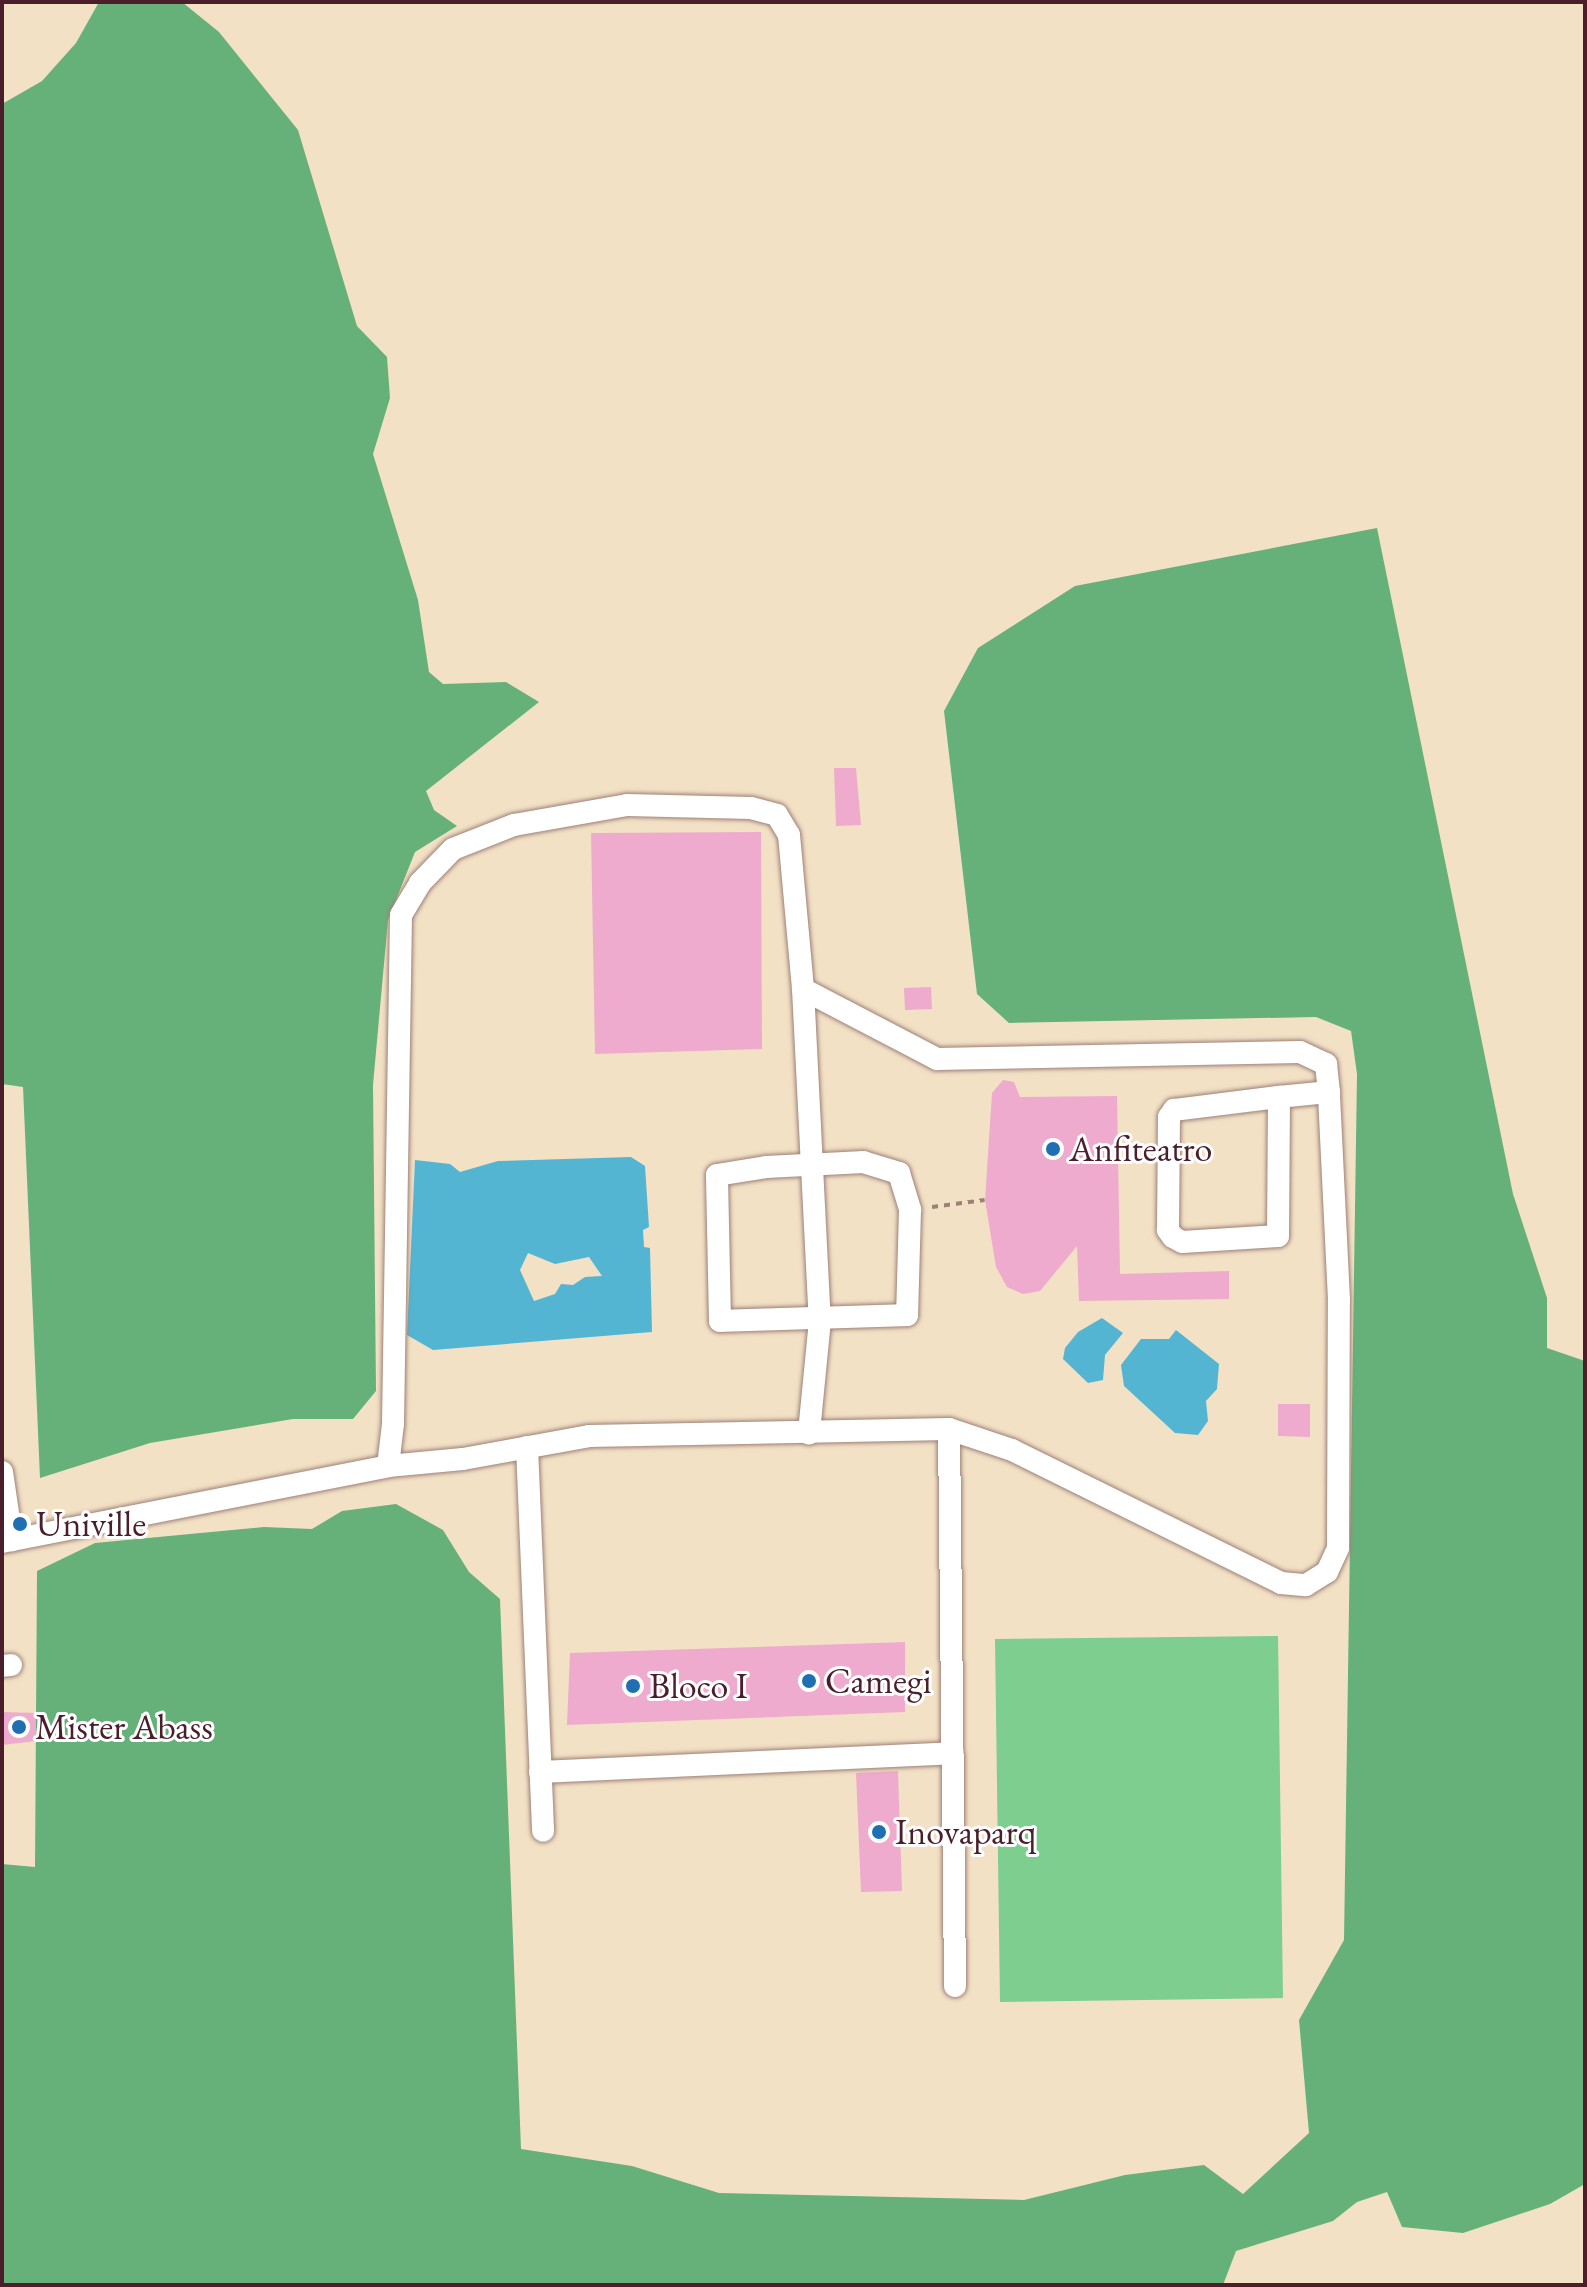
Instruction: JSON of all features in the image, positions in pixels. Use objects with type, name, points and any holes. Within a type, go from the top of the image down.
[{"type":"lane","points":[[388,1466],[393,1408],[397,977],[401,915],[420,883],[453,849],[514,825],[627,805],[751,808],[777,815],[789,835],[803,989],[820,1320],[809,1433]]},
{"type":"lane","points":[[2,1472],[7,1541],[388,1466],[589,1436],[949,1429],[1012,1450],[1281,1583],[1306,1585],[1327,1572],[1338,1548],[1341,1474],[1326,1064],[1300,1052],[937,1059],[803,989]]},
{"type":"lane","points":[[1279,1097],[1278,1236],[1182,1242],[1173,1237],[1168,1230],[1169,1117],[1174,1110],[1185,1104],[1329,1092]]},
{"type":"lane","points":[[863,1162],[895,1169],[910,1210],[907,1315],[723,1324],[717,1318],[717,1175],[813,1164],[863,1162]]},
{"type":"lane","points":[[949,1429],[955,1986]]},
{"type":"lane","points":[[527,1447],[543,1831]]},
{"type":"lane","points":[[540,1772],[953,1753]]},
{"type":"path","points":[[910,1210],[985,1200]]},
{"type":"green space","points":[[99,2],[182,2],[219,32],[298,130],[357,326],[387,357],[390,398],[373,454],[418,600],[429,672],[443,684],[506,682],[539,702],[426,791],[434,810],[457,826],[415,852],[388,920],[373,1085],[376,1391],[353,1419],[293,1419],[150,1443],[40,1478],[23,1087],[2,1084],[2,104],[42,81],[76,43]]},
{"type":"green space","points":[[1377,528],[1513,1194],[1547,1298],[1547,1348],[1585,1361],[1585,2184],[1550,2204],[1463,2233],[1402,2227],[1387,2192],[1357,2202],[1333,2221],[1236,2251],[1223,2285],[2,2285],[2,1864],[35,1867],[37,1571],[95,1543],[264,1527],[312,1529],[342,1511],[396,1504],[443,1530],[469,1572],[500,1599],[521,2149],[632,2166],[719,2193],[1024,2200],[1125,2175],[1204,2165],[1243,2194],[1309,2133],[1299,2020],[1344,1940],[1357,1074],[1351,1031],[1316,1017],[1009,1023],[977,994],[944,711],[978,648],[1075,586]]},
{"type":"green space","points":[[1278,1636],[1283,1998],[1000,2002],[995,1639]]},
{"type":"water","points":[[631,1157],[645,1166],[649,1227],[643,1230],[644,1247],[650,1248],[652,1332],[433,1350],[407,1335],[415,1160],[450,1164],[460,1172],[498,1161]],"holes":[[[528,1253],[555,1264],[589,1257],[602,1276],[585,1277],[573,1285],[561,1284],[555,1294],[534,1301],[520,1270]]]},
{"type":"water","points":[[1102,1318],[1123,1333],[1105,1355],[1103,1380],[1088,1383],[1063,1359],[1065,1348],[1078,1332]]},
{"type":"water","points":[[1176,1330],[1219,1364],[1217,1389],[1206,1401],[1208,1421],[1198,1435],[1175,1433],[1124,1386],[1121,1365],[1141,1339],[1169,1339]]},
{"type":"building","points":[[834,768],[856,768],[861,825],[836,826]]},
{"type":"building","points":[[761,832],[762,1049],[595,1054],[591,833]]},
{"type":"building","points":[[931,987],[932,1009],[905,1010],[904,988]]},
{"type":"building","name":"Anfiteatro","points":[[1003,1080],[1014,1082],[1020,1097],[1117,1096],[1120,1274],[1229,1271],[1229,1299],[1079,1301],[1077,1246],[1040,1291],[1023,1294],[1007,1287],[996,1267],[985,1200],[992,1093]]},
{"type":"building","points":[[1278,1404],[1310,1404],[1310,1437],[1278,1436]]},
{"type":"building","points":[[905,1642],[905,1712],[567,1725],[570,1653]]},
{"type":"building","name":"Mister Abass","points":[[2,1712],[36,1713],[36,1741],[2,1745]]},
{"type":"building","name":"Inovaparq","points":[[898,1771],[902,1891],[861,1892],[856,1773]]},
{"type":"place","name":"Anfiteatro","points":[[1053,1149]]},
{"type":"place","name":"Univille","points":[[20,1524]]},
{"type":"place","name":"Camegi","points":[[809,1681]]},
{"type":"place","name":"Bloco I","points":[[633,1686]]},
{"type":"place","name":"Mister Abass","points":[[19,1727]]},
{"type":"place","name":"Inovaparq","points":[[879,1832]]}]
